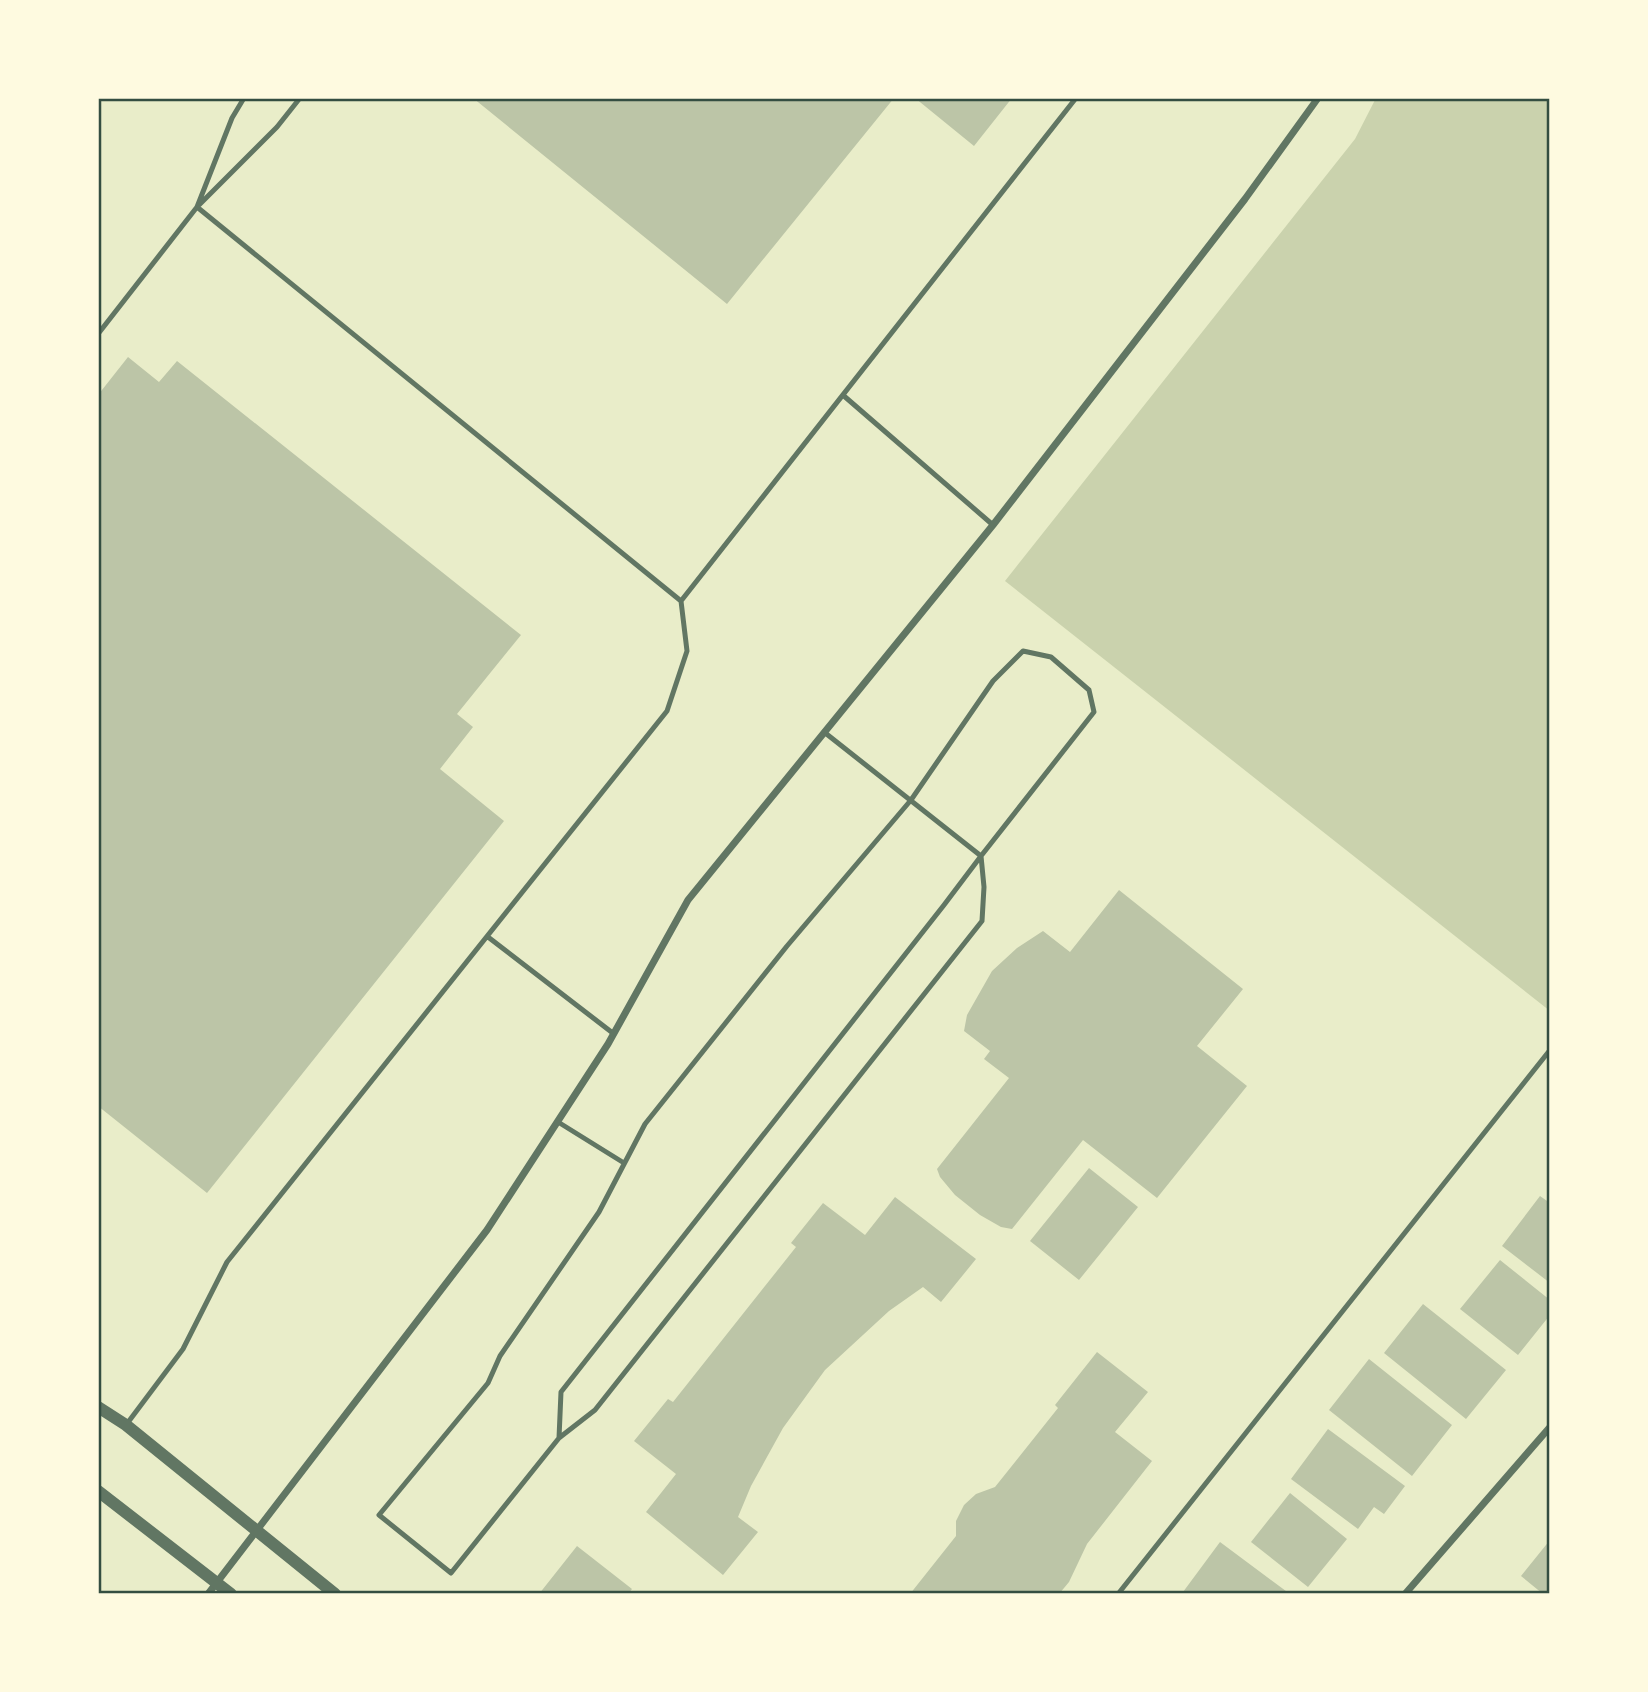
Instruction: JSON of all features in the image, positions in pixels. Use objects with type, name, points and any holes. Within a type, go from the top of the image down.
[{"type":"street","points":[[208,1594],[487,1230],[614,1034],[688,900],[993,524],[1237,210],[1318,98]]},
{"type":"street","points":[[98,1407],[126,1425],[335,1594]]},
{"type":"street","points":[[1405,1594],[1550,1427]]},
{"type":"street","points":[[98,1491],[231,1594]]},
{"type":"lane","points":[[198,207],[232,118],[244,98]]},
{"type":"lane","points":[[98,334],[198,207],[277,127],[300,98]]},
{"type":"lane","points":[[681,601],[1076,98]]},
{"type":"lane","points":[[126,1425],[183,1349],[228,1262],[667,710],[687,651],[681,601],[198,207]]},
{"type":"lane","points":[[844,396],[993,524]]},
{"type":"lane","points":[[559,1438],[561,1392],[944,905],[981,856],[1094,712],[1088,690],[1051,657],[1023,651],[993,681],[911,800],[787,946],[645,1125],[599,1212],[500,1356],[488,1383],[379,1515],[451,1573],[559,1438],[596,1410],[982,921],[984,887],[981,856],[911,800],[824,732]]},
{"type":"lane","points":[[488,937],[614,1034]]},
{"type":"lane","points":[[1118,1594],[1550,1049]]},
{"type":"lane","points":[[558,1122],[624,1163]]},
{"type":"green space","points":[[1376,98],[1550,98],[1550,1011],[1005,581],[1355,139]]},
{"type":"building","points":[[473,98],[894,98],[727,304]]},
{"type":"building","points":[[915,98],[1012,98],[974,146]]},
{"type":"building","points":[[128,357],[159,382],[177,361],[521,635],[457,714],[473,727],[440,769],[504,821],[207,1193],[98,1106],[98,395]]},
{"type":"building","points":[[1119,890],[1243,989],[1197,1046],[1247,1086],[1157,1198],[1083,1140],[1012,1229],[1001,1227],[980,1215],[955,1195],[937,1169],[1009,1078],[984,1059],[990,1051],[964,1031],[967,1015],[992,971],[1017,948],[1043,931],[1070,952]]},
{"type":"building","points":[[1089,1168],[1138,1207],[1079,1280],[1030,1241]]},
{"type":"building","points":[[1540,1196],[1550,1203],[1550,1283],[1502,1246]]},
{"type":"building","points":[[895,1197],[976,1259],[941,1302],[923,1287],[889,1311],[825,1370],[783,1428],[751,1486],[738,1517],[758,1532],[723,1575],[646,1512],[676,1474],[634,1441],[668,1399],[673,1402],[796,1247],[791,1243],[823,1203],[865,1235]]},
{"type":"building","points":[[1500,1260],[1550,1300],[1550,1315],[1518,1355],[1460,1309]]},
{"type":"building","points":[[1423,1304],[1506,1370],[1466,1419],[1384,1353]]},
{"type":"building","points":[[1097,1352],[1148,1392],[1115,1432],[1152,1461],[1087,1544],[1069,1582],[1059,1594],[910,1594],[956,1536],[956,1521],[964,1505],[976,1494],[995,1487],[1058,1408],[1055,1405]]},
{"type":"building","points":[[1369,1359],[1452,1425],[1412,1476],[1329,1410]]},
{"type":"building","points":[[1328,1429],[1405,1486],[1384,1514],[1374,1507],[1358,1529],[1291,1479]]},
{"type":"building","points":[[1290,1493],[1347,1539],[1308,1587],[1251,1542]]},
{"type":"building","points":[[1550,1540],[1550,1594],[1543,1594],[1521,1576]]},
{"type":"building","points":[[1220,1542],[1290,1594],[1183,1592]]},
{"type":"building","points":[[577,1546],[632,1589],[628,1594],[539,1594]]}]
